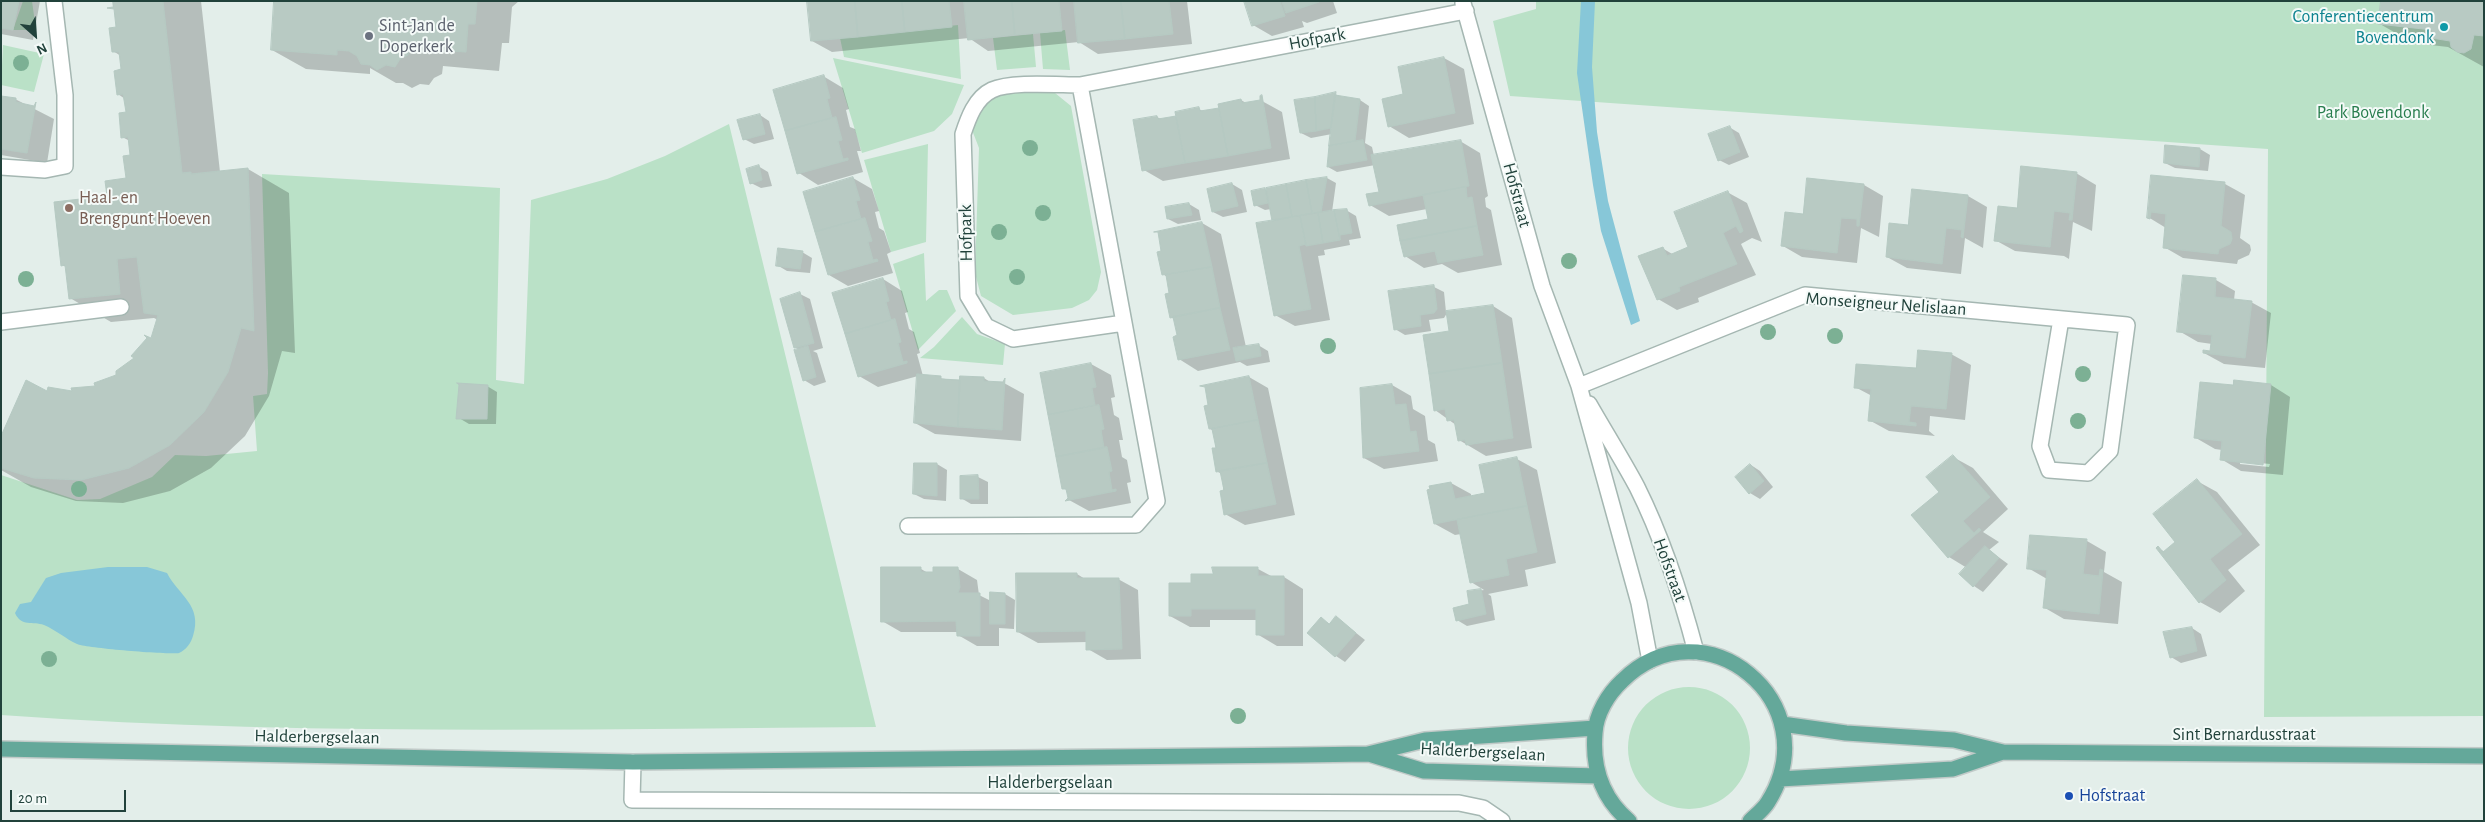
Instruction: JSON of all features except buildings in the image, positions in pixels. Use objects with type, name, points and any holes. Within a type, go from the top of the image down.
[{"type":"main road","points":[[1628,821],[1618,812],[1605,793],[1598,776],[1594,751],[1595,728],[1602,707],[1614,688],[1630,672],[1650,661],[1671,653],[1696,652],[1720,657],[1742,667],[1761,684],[1775,704],[1782,724],[1785,752],[1780,779],[1768,803],[1750,821]]},
{"type":"main road","name":"Sint Bernardusstraat","points":[[1782,724],[1838,732],[1954,740],[2003,752],[2484,756]]},
{"type":"main road","name":"Halderbergselaan","points":[[1,749],[633,762],[1368,754],[1425,740],[1595,728]]},
{"type":"main road","name":"Sint Bernardusstraat","points":[[1780,779],[1953,769],[2003,752]]},
{"type":"main road","name":"Halderbergselaan","points":[[1368,754],[1424,772],[1598,776]]},
{"type":"street","points":[[1,167],[45,170],[65,166],[65,94],[54,1]]},
{"type":"street","name":"Hofpark","points":[[1124,323],[1013,339],[986,326],[968,296],[963,134],[971,111],[992,90],[1022,85],[1080,85],[1464,6]]},
{"type":"street","name":"Hofstraat","points":[[1464,6],[1542,286],[1579,386],[1639,603],[1650,661]]},
{"type":"street","points":[[908,526],[1136,525],[1157,501],[1080,85]]},
{"type":"street","name":"Monseigneur Nelislaan","points":[[1579,386],[1805,295],[2128,325],[2110,451],[2088,473],[2049,470],[2040,446],[2061,319]]},
{"type":"street","points":[[1,322],[121,307]]},
{"type":"street","name":"Hofstraat","points":[[1579,386],[1637,487],[1659,536],[1680,595],[1696,652]]},
{"type":"street","name":"Halderbergselaan","points":[[633,762],[632,800],[1459,803],[1483,808],[1502,821]]},
{"type":"green space","points":[[23,1],[32,1],[36,30],[13,30]]},
{"type":"green space","name":"Park Bovendonk","points":[[1536,1],[2484,1],[2484,716],[2264,717],[2268,149],[1510,96],[1493,21],[1536,9]]},
{"type":"green space","points":[[958,25],[961,79],[844,57],[840,38]]},
{"type":"green space","points":[[1065,30],[1070,70],[1043,69],[1040,33]]},
{"type":"green space","points":[[1033,34],[1036,67],[997,70],[993,38]]},
{"type":"green space","points":[[3,45],[44,54],[34,92],[1,85]]},
{"type":"green space","points":[[833,58],[964,85],[952,114],[934,131],[862,153]]},
{"type":"green space","points":[[998,92],[1055,93],[1071,106],[1101,272],[1097,290],[1089,300],[1072,308],[1013,315],[981,296],[975,273],[979,148],[972,130],[972,117]]},
{"type":"green space","points":[[729,124],[876,727],[548,730],[329,729],[110,722],[1,715],[1,475],[77,500],[100,499],[152,477],[175,455],[206,456],[257,451],[253,396],[267,394],[268,373],[262,174],[500,188],[496,380],[524,384],[531,200],[607,179],[665,156]]},
{"type":"green space","points":[[928,144],[926,242],[891,252],[864,160]]},
{"type":"green space","points":[[924,253],[926,301],[939,290],[947,290],[956,311],[918,350],[893,264]]},
{"type":"green space","points":[[962,317],[977,334],[1005,344],[1003,365],[920,358],[934,347]]},
{"type":"green space","points":[[1689,687],[1712,692],[1732,705],[1745,725],[1750,748],[1745,771],[1732,791],[1712,804],[1689,809],[1666,804],[1646,791],[1633,771],[1628,748],[1633,725],[1646,705],[1666,692]]},
{"type":"water","points":[[1581,1],[1595,1],[1592,67],[1597,132],[1608,201],[1640,321],[1631,325],[1601,231],[1593,185],[1577,73]]},
{"type":"water","points":[[108,567],[147,567],[167,573],[188,601],[195,616],[195,625],[190,644],[179,653],[128,651],[83,646],[44,625],[24,622],[15,613],[20,604],[31,602],[46,578],[61,573]]},
{"type":"place","name":"Conferentiecentrum Bovendonk","points":[[2444,27]]},
{"type":"place","name":"Sint-Jan de Doperkerk","points":[[369,36]]},
{"type":"place","name":"Haal- en Brengpunt Hoeven","points":[[69,208]]},
{"type":"place","name":"Hofstraat","points":[[2069,796]]}]
